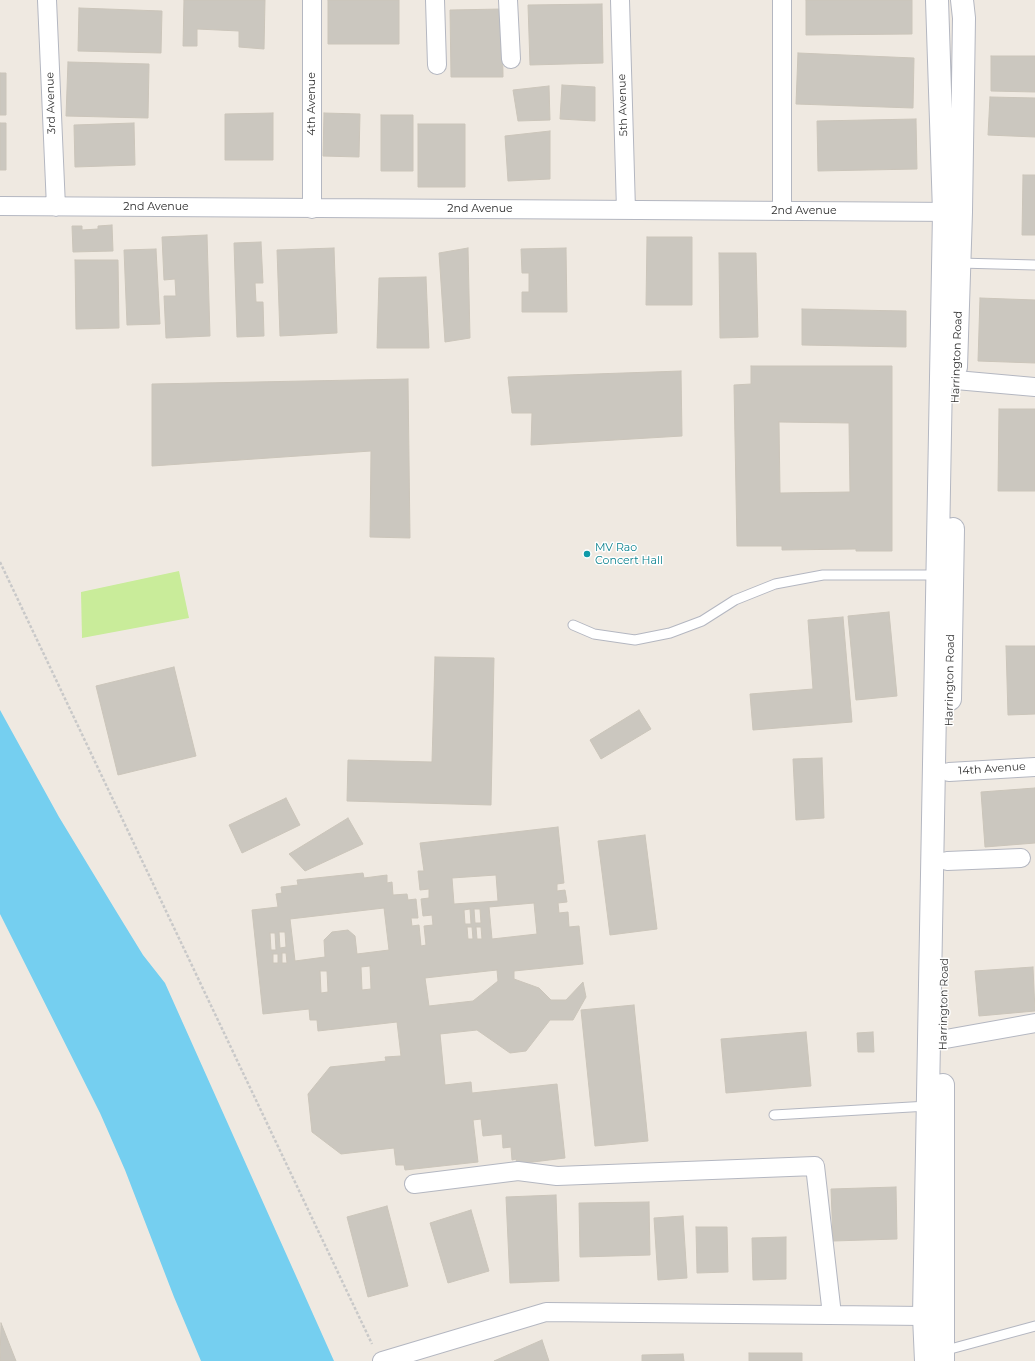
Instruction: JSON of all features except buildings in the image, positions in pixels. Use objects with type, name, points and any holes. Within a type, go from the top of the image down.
[{"type":"street","name":"3rd Avenue","points":[[47,0],[56,207]]},
{"type":"street","name":"4th Avenue","points":[[312,0],[312,209]]},
{"type":"street","points":[[435,0],[437,65]]},
{"type":"street","points":[[508,0],[511,59]]},
{"type":"street","name":"5th Avenue","points":[[620,0],[626,210]]},
{"type":"street","points":[[782,0],[782,211]]},
{"type":"street","points":[[937,0],[952,212],[936,1041],[928,1106],[924,1316],[937,1358]]},
{"type":"street","name":"Harrington Road","points":[[937,1358],[936,1041],[947,861],[948,772],[944,575],[956,380],[959,263],[952,212],[964,18],[962,0]]},
{"type":"street","name":"2nd Avenue","points":[[0,206],[952,212]]},
{"type":"street","points":[[956,380],[1035,387]]},
{"type":"street","name":"14th Avenue","points":[[948,772],[1035,767]]},
{"type":"street","points":[[947,861],[1021,858]]},
{"type":"street","points":[[936,1041],[1035,1023]]},
{"type":"street","points":[[414,1184],[518,1171],[557,1176],[815,1166],[832,1315]]},
{"type":"street","points":[[377,1354],[546,1312],[924,1316]]},
{"type":"lane","points":[[959,263],[1035,265]]},
{"type":"lane","points":[[573,625],[594,634],[635,640],[670,633],[702,621],[735,600],[775,584],[823,575],[944,575]]},
{"type":"lane","points":[[774,1115],[928,1106]]},
{"type":"lane","points":[[937,1358],[1035,1326]]},
{"type":"path","points":[[0,562],[377,1354]]},
{"type":"green space","points":[[179,571],[189,618],[82,638],[81,592]]},
{"type":"water","points":[[0,710],[59,817],[143,955],[165,983],[334,1361],[201,1361],[174,1297],[125,1170],[100,1113],[0,914]]},
{"type":"place","name":"MV Rao Concert Hall","points":[[587,554]]}]
